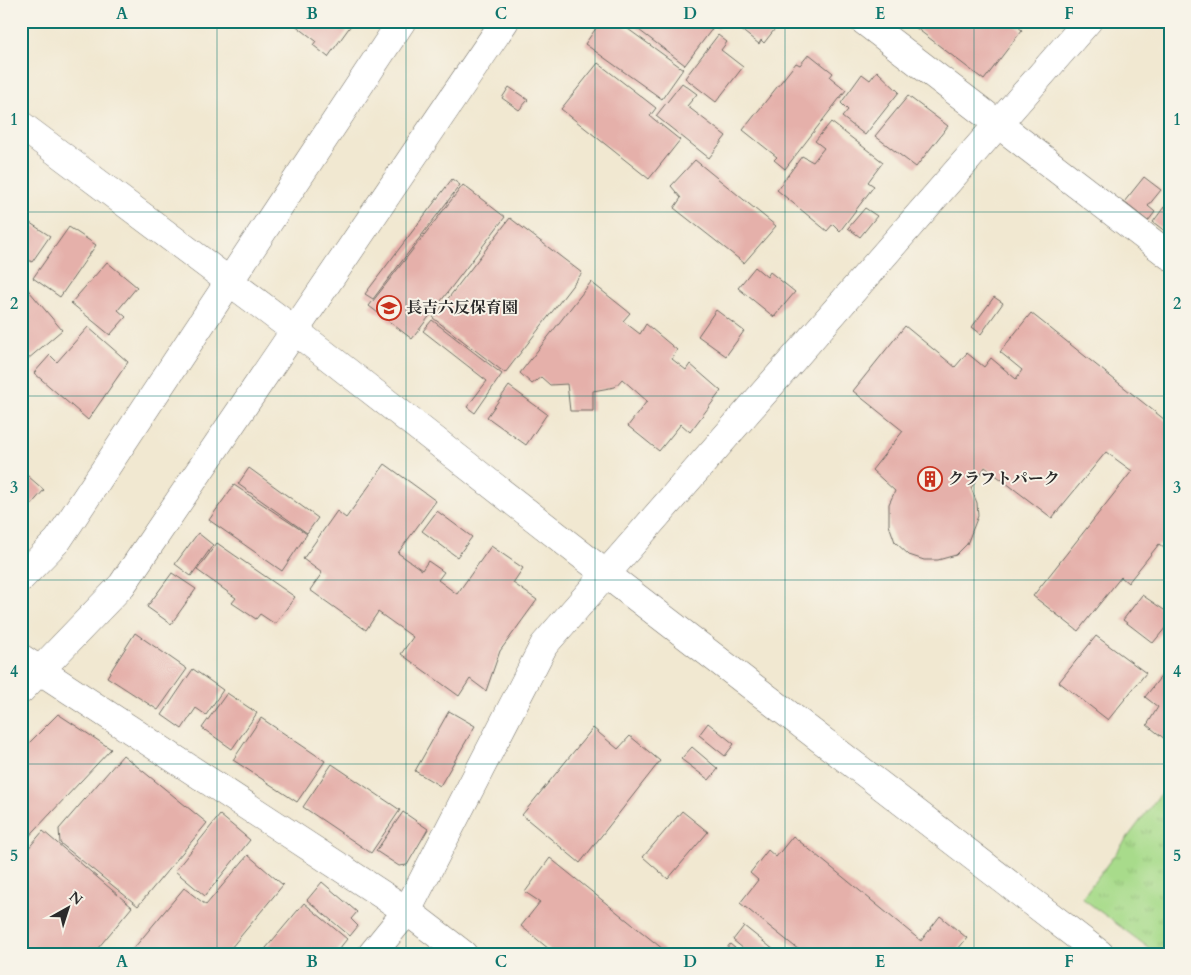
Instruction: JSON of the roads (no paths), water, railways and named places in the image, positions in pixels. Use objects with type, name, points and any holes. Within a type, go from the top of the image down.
[{"type":"street","points":[[21,578],[58,540],[402,21]]},
{"type":"street","points":[[463,954],[407,911],[27,673],[122,586],[504,21]]},
{"type":"street","points":[[864,21],[1170,256]]},
{"type":"street","points":[[372,954],[407,911],[544,645],[1088,21]]},
{"type":"street","points":[[21,125],[294,330],[606,574],[1100,954]]},
{"type":"place","name":"長吉六反保育園","points":[[389,308]]},
{"type":"place","name":"クラフトパーク","points":[[930,479]]}]
